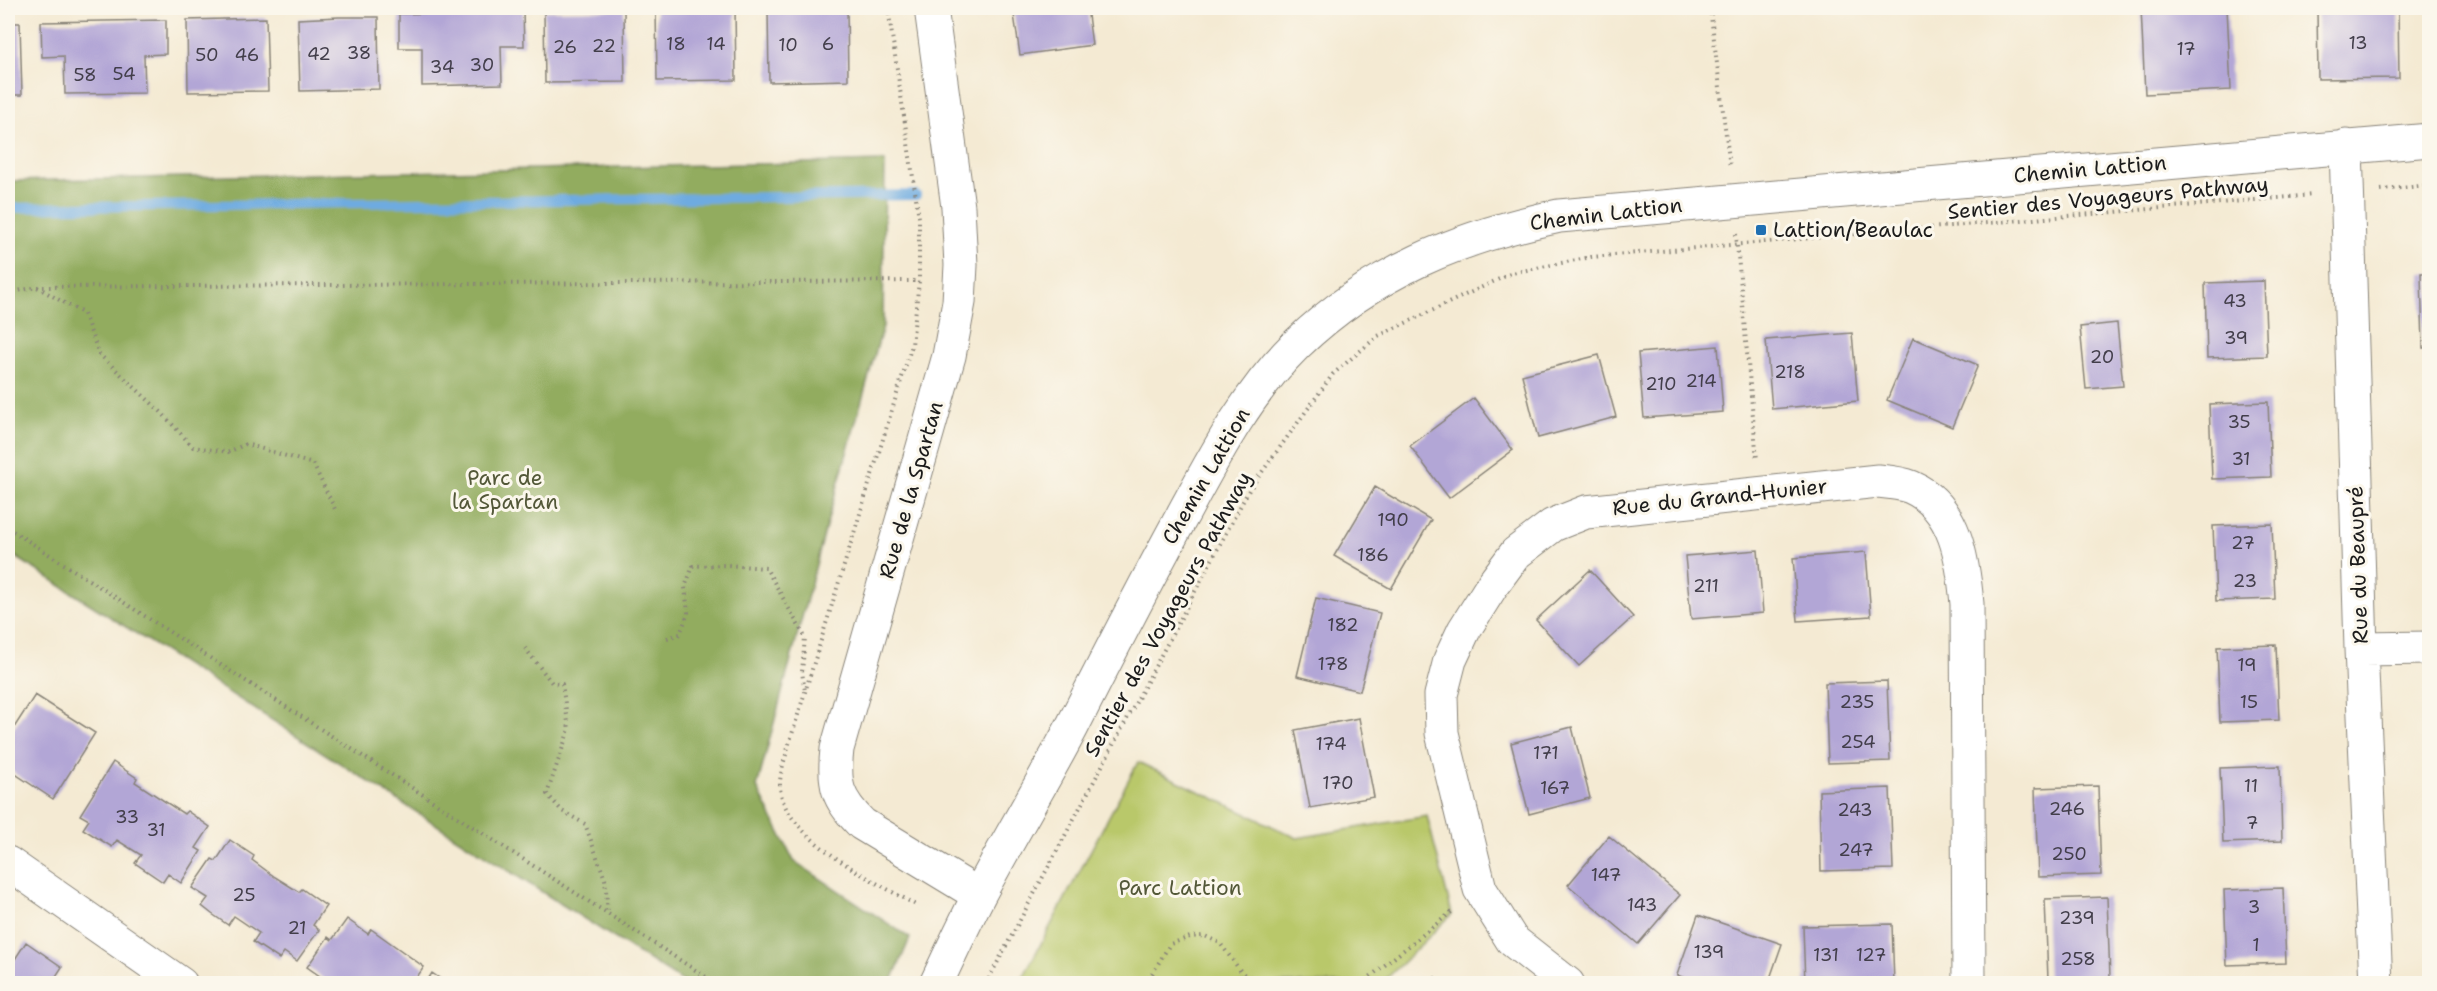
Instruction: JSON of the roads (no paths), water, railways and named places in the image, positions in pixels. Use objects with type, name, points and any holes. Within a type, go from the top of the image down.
[{"type":"street","name":"Rue de la Spartan","points":[[931,8],[958,207],[961,265],[959,302],[949,356],[837,749],[834,771],[838,794],[848,810],[862,824],[979,895]]},
{"type":"street","name":"Chemin Lattion","points":[[936,984],[979,895],[1071,728],[1104,660],[1211,463],[1265,377],[1298,343],[1329,318],[1372,287],[1413,262],[1462,241],[1514,225],[1559,216],[2430,140]]},
{"type":"street","name":"Rue du Beaupré","points":[[2346,146],[2361,649],[2376,984]]},
{"type":"street","name":"Rue du Grand-Hunier","points":[[1568,984],[1512,940],[1480,889],[1442,733],[1441,695],[1450,660],[1464,630],[1516,553],[1553,525],[1586,512],[1878,481],[1909,486],[1930,499],[1951,525],[1964,565],[1967,604],[1969,984]]},
{"type":"street","points":[[2361,649],[2430,648]]},
{"type":"street","points":[[8,863],[181,984]]},
{"type":"waterway","points":[[8,208],[916,195]]},
{"type":"place","name":"Lattion/Beaulac","points":[[1761,230]]},
{"type":"park label","name":"Parc de la Spartan","points":[[505,490]]},
{"type":"park label","name":"Parc Lattion","points":[[1180,888]]}]
